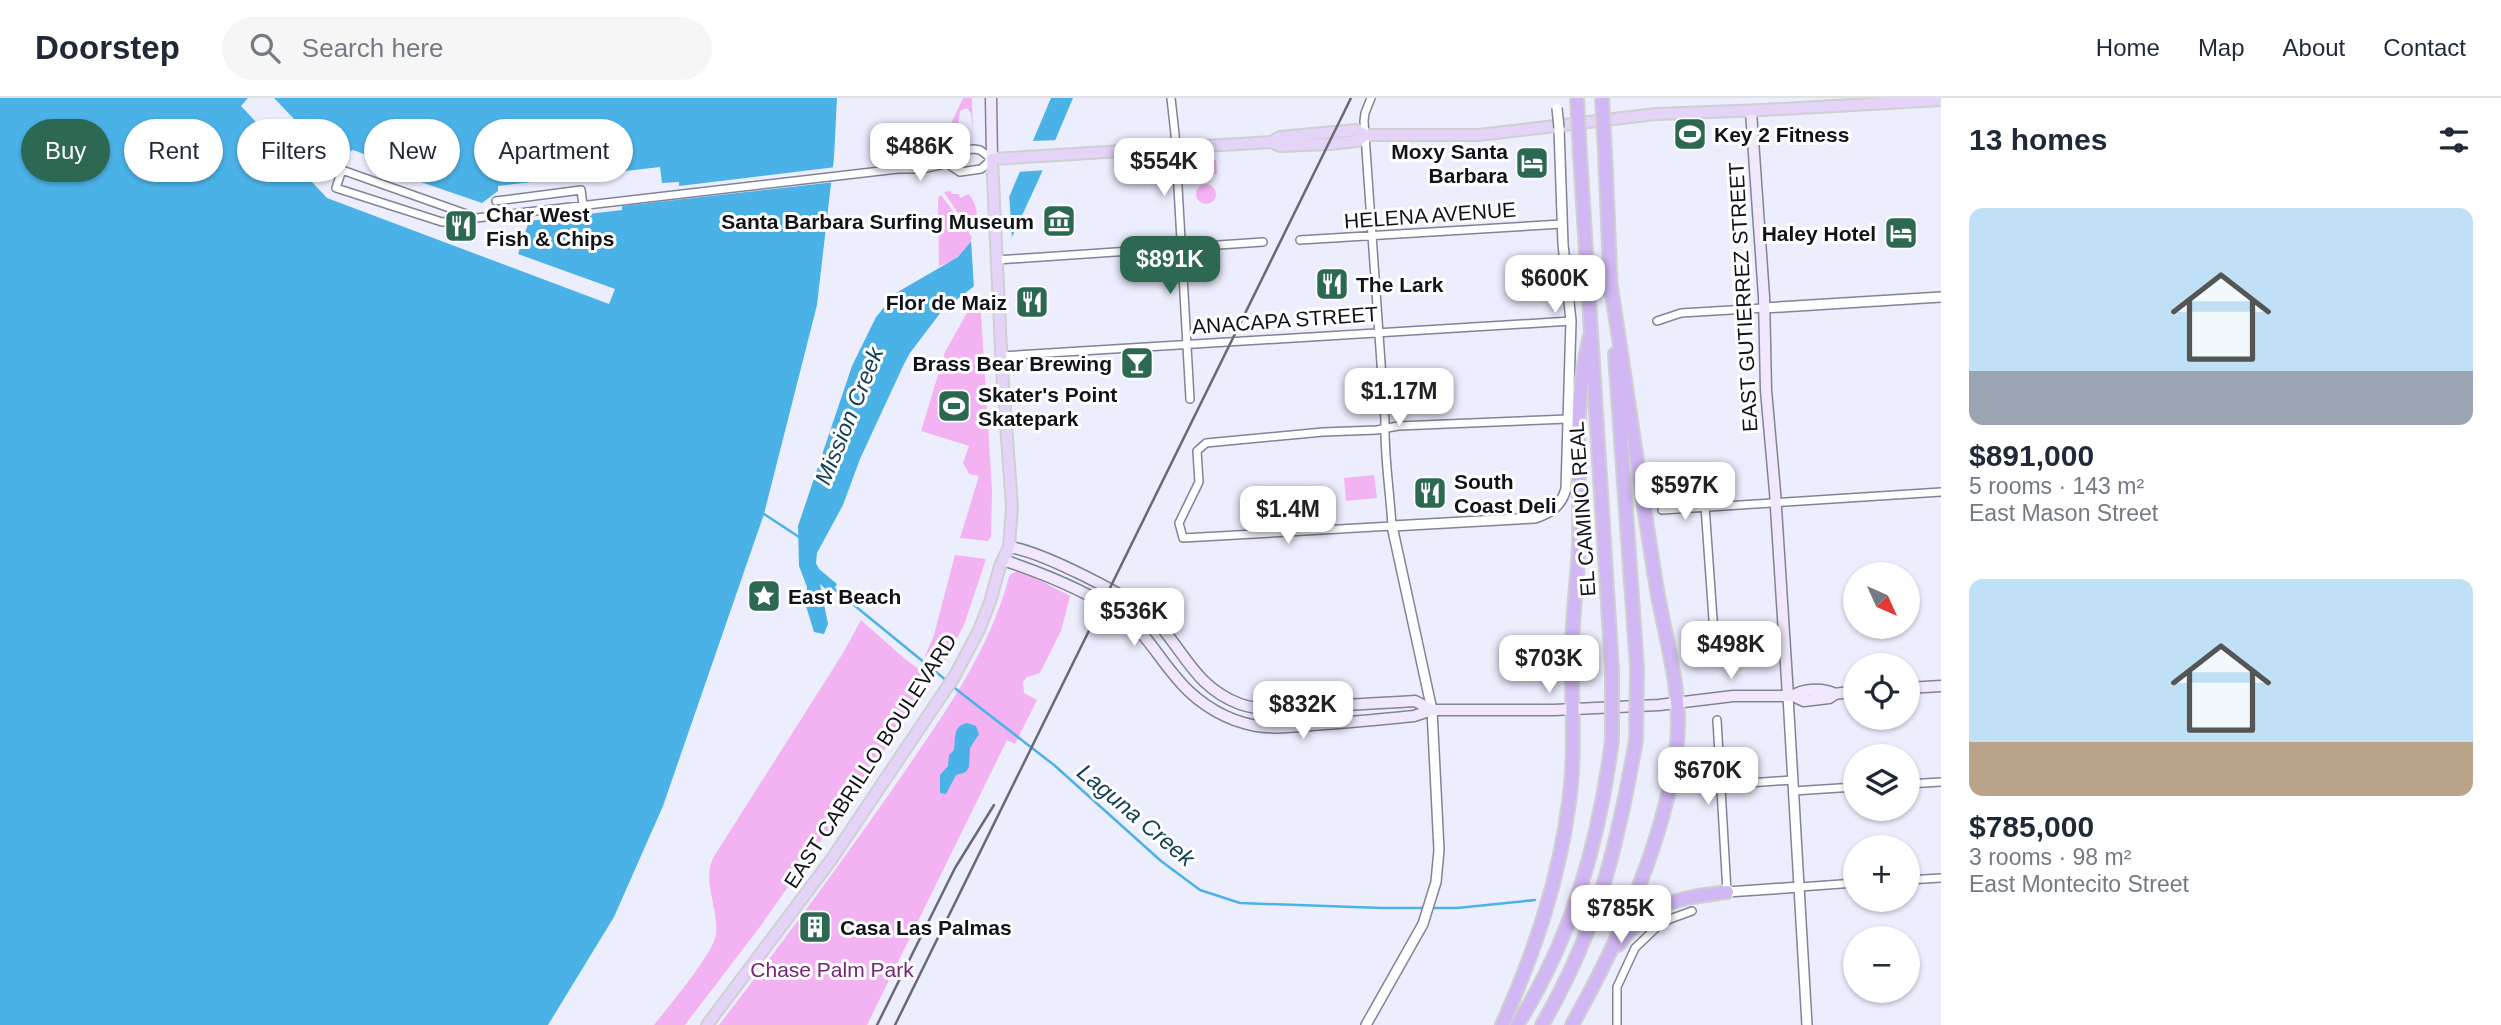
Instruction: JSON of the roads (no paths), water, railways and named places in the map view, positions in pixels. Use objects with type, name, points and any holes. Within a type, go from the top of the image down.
[{"type":"highway","name":"EL CAMINO REAL","points":[[1517,1025],[1552,962],[1578,897],[1596,836],[1612,740],[1612,669],[1577,98]]},
{"type":"highway","name":"EL CAMINO REAL","points":[[1542,1025],[1574,966],[1605,887],[1636,740],[1637,668],[1611,287],[1602,98]]},
{"type":"highway","points":[[1572,1025],[1602,969],[1639,884],[1664,810],[1677,743],[1676,703],[1611,287]]},
{"type":"highway","points":[[1502,1025],[1538,938],[1557,867],[1572,780],[1572,640],[1579,548],[1580,405],[1584,358],[1590,336]]},
{"type":"highway","points":[[1602,969],[1627,934],[1658,908],[1674,900],[1727,892]]},
{"type":"main road","points":[[991,98],[992,159],[1271,142],[1280,137],[1335,132],[1356,131],[1366,135],[1479,135],[1656,114],[1941,100]]},
{"type":"main road","points":[[1750,98],[1751,111]]},
{"type":"main road","name":"EAST GUTIERREZ STREET","points":[[1751,111],[1764,308],[1766,390],[1790,696]]},
{"type":"main road","name":"EAST CABRILLO BOULEVARD","points":[[707,1025],[831,860],[954,677],[979,630],[1009,547],[1012,507],[1001,356],[992,159]]},
{"type":"main road","points":[[1009,547],[1035,554],[1141,608],[1158,623],[1204,682],[1222,696],[1242,704],[1270,709],[1415,701],[1433,710]]},
{"type":"main road","points":[[1003,560],[1032,569],[1081,592],[1127,620],[1145,637],[1185,687],[1212,708],[1246,724],[1291,727],[1417,716],[1433,710],[1572,709],[1676,703],[1733,696],[1790,696],[1802,691],[1828,690],[1835,694],[1843,693]]},
{"type":"main road","points":[[1920,687],[1941,686]]},
{"type":"street","points":[[1171,98],[1190,399]]},
{"type":"street","points":[[1366,1025],[1423,924],[1432,897],[1438,850],[1433,710],[1392,526],[1366,135],[1365,113],[1371,98]]},
{"type":"street","points":[[1557,103],[1562,224],[1571,321],[1566,489],[1562,501],[1552,512],[1535,518],[1183,538],[1179,523],[1199,482],[1196,457],[1199,449],[1211,442],[1385,428],[1568,419]]},
{"type":"street","points":[[338,182],[336,188],[442,222],[472,216],[898,169],[923,169],[949,163],[960,172],[981,169],[992,159],[980,150],[960,150],[953,155],[949,163]]},
{"type":"street","points":[[350,173],[472,216]]},
{"type":"street","points":[[496,201],[581,190],[583,205]]},
{"type":"street","name":"HELENA AVENUE","points":[[1300,240],[1562,224]]},
{"type":"street","points":[[997,259],[1263,242]]},
{"type":"street","points":[[1657,321],[1681,313],[1941,297]]},
{"type":"street","name":"ANACAPA STREET","points":[[1001,356],[1571,321]]},
{"type":"street","points":[[1662,510],[1941,492]]},
{"type":"street","points":[[1704,506],[1714,633],[1707,662]]},
{"type":"street","name":"EAST GUTIERREZ STREET","points":[[1790,696],[1792,780],[1807,1025]]},
{"type":"street","points":[[1717,720],[1727,892],[1843,884]]},
{"type":"street","points":[[1721,785],[1792,780]]},
{"type":"street","points":[[1920,783],[1941,782]]},
{"type":"street","points":[[1793,791],[1843,788]]},
{"type":"street","points":[[1920,879],[1941,878]]},
{"type":"street","points":[[1617,1025],[1616,987],[1635,948],[1658,926],[1692,911]]},
{"type":"water","points":[[0,98],[837,98],[834,158],[817,305],[764,514],[663,806],[614,917],[548,1025],[0,1025]]},
{"type":"water","name":"Mission Creek","points":[[1051,98],[1073,98],[1011,239],[973,287],[941,312],[910,353],[860,459],[843,505],[817,553],[816,563],[819,569],[837,584],[831,594],[820,584],[828,624],[824,634],[814,632],[806,606],[807,587],[799,566],[798,526],[852,366],[876,317],[896,293],[958,257],[1010,195]]},
{"type":"water","points":[[967,723],[976,726],[979,734],[970,748],[969,767],[966,772],[956,775],[946,794],[940,793],[940,775],[948,766],[957,730]]},
{"type":"waterway","points":[[764,514],[799,537]]},
{"type":"waterway","name":"Laguna Creek","points":[[833,588],[947,681]]},
{"type":"waterway","name":"Laguna Creek","points":[[952,686],[1054,765],[1161,861],[1200,890],[1240,903],[1382,908],[1457,908],[1535,900]]},
{"type":"railway","points":[[895,1025],[1351,98]]},
{"type":"railway","points":[[877,1025],[955,868],[994,805]]},
{"type":"place","name":"Key 2 Fitness","points":[[1690,134]]},
{"type":"place","name":"Moxy Santa Barbara","points":[[1532,163]]},
{"type":"place","name":"Santa Barbara Surfing Museum","points":[[1059,221]]},
{"type":"place","name":"Char West Fish & Chips","points":[[461,226]]},
{"type":"place","name":"Haley Hotel","points":[[1901,233]]},
{"type":"place","name":"The Lark","points":[[1332,284]]},
{"type":"place","name":"Flor de Maiz","points":[[1032,302]]},
{"type":"place","name":"Brass Bear Brewing","points":[[1137,363]]},
{"type":"place","name":"Skater's Point Skatepark","points":[[954,406]]},
{"type":"place","name":"South Coast Deli","points":[[1430,493]]},
{"type":"place","name":"East Beach","points":[[764,596]]},
{"type":"place","name":"Casa Las Palmas","points":[[815,927]]},
{"type":"park label","name":"Chase Palm Park","points":[[832,969]]}]
